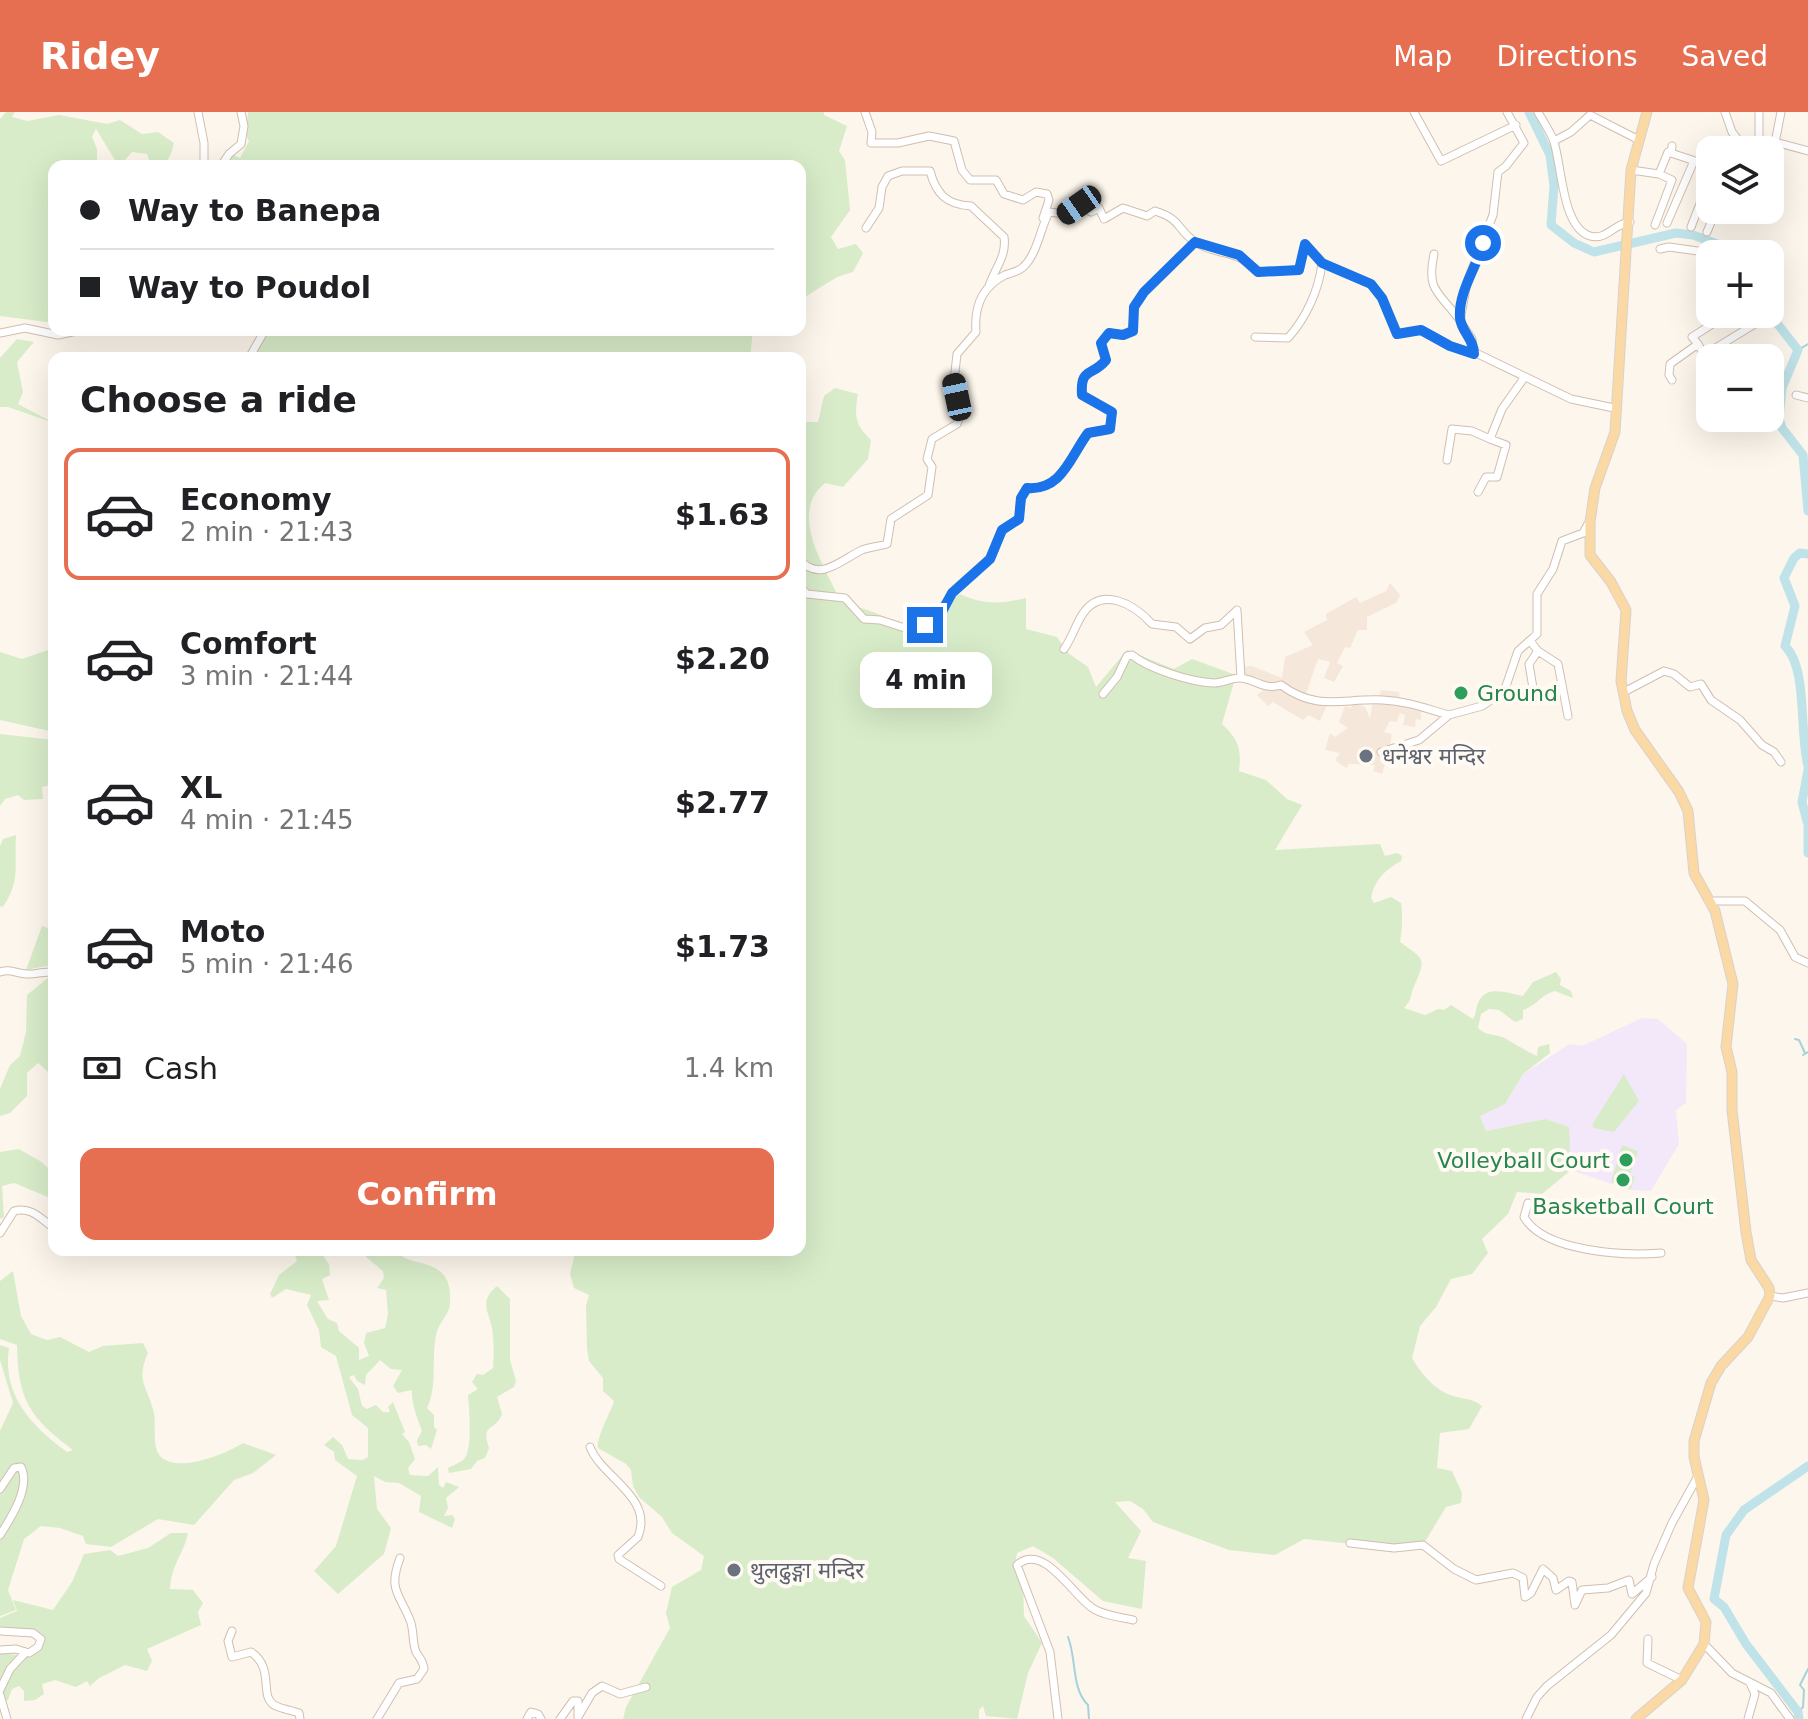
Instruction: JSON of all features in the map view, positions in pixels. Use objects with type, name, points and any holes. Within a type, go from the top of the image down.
[{"type":"main road","points":[[1636,1719],[1682,1680],[1704,1644],[1706,1622],[1688,1588],[1704,1500],[1693,1449],[1711,1383],[1721,1366],[1748,1337],[1770,1296],[1769,1288],[1751,1260],[1746,1232],[1732,1110],[1732,1072],[1726,1047],[1733,984],[1710,901],[1694,873],[1688,811],[1679,792],[1635,730],[1627,711],[1621,681],[1626,610],[1611,582],[1590,555],[1590,522],[1600,467],[1615,432],[1614,408],[1631,170],[1647,112]]},
{"type":"street","points":[[198,112],[204,160]]},
{"type":"street","points":[[225,160],[241,144],[244,126],[241,112]]},
{"type":"street","points":[[806,565],[826,569],[842,564],[863,550],[887,544],[891,519],[928,495],[932,467],[927,459],[932,439],[957,424],[961,413],[954,381],[959,360],[957,354],[962,344],[976,332],[974,314],[978,299],[1001,277],[1022,268],[1034,252],[1049,200],[1047,194],[1036,192],[1023,200],[1004,194],[996,180],[970,180],[962,170],[954,141],[929,136],[898,143],[871,143],[872,132],[865,112]]},
{"type":"street","points":[[1414,112],[1441,161],[1516,125]]},
{"type":"street","points":[[1460,321],[1467,282],[1493,215],[1498,172],[1524,146],[1507,112]]},
{"type":"street","points":[[1538,112],[1554,141],[1570,212],[1582,232],[1592,237],[1604,236],[1628,225]]},
{"type":"street","points":[[1725,112],[1735,136]]},
{"type":"street","points":[[1759,112],[1759,136]]},
{"type":"street","points":[[1776,136],[1781,112]]},
{"type":"street","points":[[1554,141],[1571,132],[1590,115],[1639,140]]},
{"type":"street","points":[[1784,144],[1806,147]]},
{"type":"street","points":[[1659,174],[1672,149],[1694,161],[1667,223]]},
{"type":"street","points":[[1631,170],[1659,174],[1672,180],[1655,225]]},
{"type":"street","points":[[866,228],[879,208],[882,187],[888,176],[902,171],[930,171],[935,190],[954,205],[971,206],[1004,237],[1004,257],[996,266],[989,288]]},
{"type":"street","points":[[1039,230],[1049,212],[1066,214],[1083,205],[1091,212],[1099,208],[1104,219],[1123,208],[1147,216],[1155,211],[1173,217],[1195,242],[1239,255],[1258,272],[1299,270],[1305,244],[1322,263],[1371,284],[1382,298],[1397,334],[1421,330],[1450,346],[1571,399],[1614,408]]},
{"type":"street","points":[[1691,227],[1696,214]]},
{"type":"street","points":[[1707,232],[1710,224]]},
{"type":"street","points":[[806,593],[845,598],[864,619],[880,620],[908,629],[932,625],[937,621],[952,593],[990,559],[1002,530],[1019,519],[1021,498],[1027,488],[1038,489],[1057,482],[1088,433],[1110,429],[1112,412],[1082,395],[1081,380],[1106,360],[1101,343],[1109,333],[1123,335],[1133,331],[1134,307],[1144,292],[1195,242]]},
{"type":"street","points":[[1660,249],[1669,247],[1696,251]]},
{"type":"street","points":[[1434,254],[1430,272],[1434,289],[1472,339],[1474,354]]},
{"type":"street","points":[[1255,337],[1288,338],[1312,304],[1322,263]]},
{"type":"street","points":[[0,333],[25,328],[48,333]]},
{"type":"street","points":[[1698,344],[1692,337],[1706,328]]},
{"type":"street","points":[[1722,344],[1748,328]]},
{"type":"street","points":[[1672,380],[1670,364],[1696,345]]},
{"type":"street","points":[[1490,439],[1502,409],[1524,378]]},
{"type":"street","points":[[1796,395],[1808,398]]},
{"type":"street","points":[[1447,460],[1452,429],[1472,431],[1506,445],[1497,477],[1486,477],[1478,492]]},
{"type":"street","points":[[1381,752],[1419,740],[1449,715],[1482,706],[1503,691],[1518,651],[1537,634],[1537,594],[1553,569],[1562,541],[1583,533],[1590,522]]},
{"type":"street","points":[[1064,649],[1083,613],[1093,604],[1109,600],[1127,602],[1142,612],[1152,624],[1176,627],[1190,639],[1205,628],[1221,625],[1237,610],[1241,678]]},
{"type":"street","points":[[1530,641],[1538,651],[1558,664],[1568,716]]},
{"type":"street","points":[[1533,688],[1529,664],[1538,651]]},
{"type":"street","points":[[1103,694],[1117,677],[1129,654],[1140,663],[1170,673],[1216,683],[1241,678],[1263,687],[1281,685],[1321,703],[1396,701],[1449,715]]},
{"type":"street","points":[[1624,692],[1664,671],[1674,674],[1690,687],[1701,684],[1711,700],[1740,720],[1781,762]]},
{"type":"street","points":[[1710,901],[1745,901],[1781,931],[1795,957],[1808,963]]},
{"type":"street","points":[[0,972],[11,970],[24,975],[48,972]]},
{"type":"street","points":[[1528,1203],[1524,1217],[1528,1224],[1568,1244],[1609,1254],[1661,1253]]},
{"type":"street","points":[[0,1233],[14,1211],[20,1209],[34,1213],[48,1224]]},
{"type":"street","points":[[1770,1296],[1783,1298],[1808,1293]]},
{"type":"street","points":[[590,1447],[597,1462],[635,1499],[639,1516],[638,1537],[623,1549],[618,1555],[619,1559],[661,1586]]},
{"type":"street","points":[[0,1489],[14,1468],[21,1467],[23,1487],[0,1535]]},
{"type":"street","points":[[1526,1719],[1537,1697],[1547,1686],[1611,1635],[1646,1593],[1654,1564],[1672,1523],[1698,1476]]},
{"type":"street","points":[[1350,1543],[1394,1548],[1423,1545],[1454,1569],[1476,1580],[1513,1573],[1523,1578],[1525,1597],[1531,1593],[1543,1569],[1553,1578],[1556,1590],[1572,1582],[1575,1605],[1582,1590],[1608,1588],[1629,1580],[1632,1594],[1652,1577]]},
{"type":"street","points":[[377,1719],[399,1683],[417,1679],[424,1669],[423,1660],[416,1651],[411,1621],[398,1601],[395,1580],[400,1558]]},
{"type":"street","points":[[1058,1719],[1050,1652],[1017,1565],[1036,1559],[1048,1565],[1092,1609],[1133,1620]]},
{"type":"street","points":[[0,1631],[33,1633],[41,1639],[38,1647],[25,1653],[10,1669],[0,1692],[7,1719]]},
{"type":"street","points":[[232,1631],[228,1634],[232,1657],[251,1652],[257,1656],[266,1671],[271,1704],[296,1711],[300,1719]]},
{"type":"street","points":[[1648,1639],[1647,1663],[1682,1680]]},
{"type":"street","points":[[1704,1644],[1732,1673],[1771,1693],[1790,1719]]},
{"type":"street","points":[[0,1650],[16,1649],[25,1653]]},
{"type":"street","points":[[1748,1719],[1755,1694],[1750,1683]]},
{"type":"street","points":[[560,1719],[573,1701],[578,1701],[578,1717],[592,1693],[602,1686],[620,1694],[646,1687]]},
{"type":"street","points":[[527,1719],[531,1712],[541,1719]]},
{"type":"shaded area","points":[[1390,583],[1400,595],[1396,603],[1367,617],[1367,630],[1358,630],[1350,648],[1345,647],[1337,663],[1343,666],[1334,682],[1324,678],[1330,662],[1318,659],[1304,700],[1327,705],[1320,721],[1308,715],[1303,720],[1273,702],[1268,706],[1257,695],[1266,688],[1243,677],[1241,667],[1252,666],[1282,678],[1285,657],[1313,645],[1304,632],[1327,620],[1326,614],[1356,597],[1360,603],[1386,591]]},
{"type":"shaded area","points":[[1381,690],[1399,692],[1400,698],[1413,700],[1412,705],[1421,706],[1421,720],[1416,719],[1415,727],[1403,725],[1405,715],[1400,713],[1397,722],[1390,721],[1384,732],[1392,734],[1389,749],[1379,750],[1381,762],[1385,764],[1382,774],[1373,771],[1375,765],[1349,764],[1346,768],[1335,760],[1340,753],[1325,750],[1330,733],[1335,737],[1348,728],[1339,722],[1345,706],[1351,708],[1353,702],[1365,707],[1370,718],[1373,700],[1378,700]]},
{"type":"shaded area","points":[[1642,1018],[1658,1019],[1687,1044],[1686,1103],[1676,1110],[1679,1144],[1651,1191],[1630,1190],[1571,1170],[1568,1127],[1545,1119],[1486,1131],[1479,1115],[1505,1104],[1523,1074],[1570,1044],[1582,1046]]},
{"type":"green space","points":[[6,112],[15,112],[12,117],[27,121],[59,115],[107,124],[120,120],[142,134],[158,132],[174,143],[167,160],[149,160],[147,154],[132,152],[125,160],[115,160],[96,129],[92,137],[97,160],[48,160],[48,322],[0,316],[0,119]]},
{"type":"green space","points":[[248,112],[824,112],[824,115],[847,126],[839,151],[845,160],[850,210],[831,237],[838,249],[856,244],[863,253],[853,272],[837,277],[806,296],[806,160],[227,160],[231,154],[240,158],[249,141],[246,135]]},
{"type":"green space","points":[[261,336],[752,336],[751,352],[254,352]]},
{"type":"green space","points":[[17,339],[34,342],[17,362],[23,392],[18,404],[48,421],[0,407],[0,358]]},
{"type":"green space","points":[[835,388],[858,394],[857,420],[871,440],[868,459],[843,487],[825,483],[814,496],[809,510],[813,541],[841,602],[920,630],[940,625],[950,600],[960,594],[993,602],[1026,598],[1026,629],[1057,637],[1068,653],[1088,667],[1096,687],[1127,650],[1174,669],[1192,659],[1236,675],[1222,724],[1238,745],[1239,771],[1266,780],[1287,799],[1302,805],[1275,850],[1380,844],[1385,856],[1397,853],[1402,856],[1401,861],[1378,880],[1371,898],[1374,903],[1391,897],[1401,903],[1400,942],[1422,963],[1404,1008],[1425,1015],[1451,1005],[1473,1019],[1479,1001],[1488,993],[1500,991],[1523,996],[1533,982],[1556,972],[1561,979],[1560,985],[1571,991],[1573,998],[1555,991],[1546,995],[1523,1010],[1523,1019],[1515,1022],[1499,1010],[1489,1009],[1481,1014],[1478,1028],[1537,1056],[1538,1047],[1549,1044],[1550,1053],[1523,1074],[1505,1104],[1480,1116],[1486,1131],[1545,1119],[1569,1127],[1571,1170],[1542,1194],[1517,1192],[1508,1214],[1482,1239],[1488,1253],[1472,1274],[1451,1279],[1436,1307],[1420,1326],[1412,1358],[1420,1370],[1443,1391],[1482,1406],[1469,1429],[1440,1433],[1437,1468],[1452,1471],[1462,1493],[1461,1503],[1446,1507],[1423,1545],[1394,1548],[1304,1539],[1275,1555],[1229,1550],[1153,1522],[1143,1509],[1130,1501],[1115,1502],[1141,1531],[1128,1558],[1146,1561],[1142,1609],[1103,1601],[1053,1558],[1033,1546],[1017,1553],[1015,1563],[1023,1585],[1024,1616],[1042,1643],[1028,1673],[1017,1719],[986,1716],[983,1706],[979,1710],[979,1719],[623,1719],[626,1707],[670,1628],[666,1613],[672,1587],[701,1570],[704,1556],[672,1533],[662,1517],[639,1497],[633,1486],[631,1470],[626,1464],[598,1448],[614,1401],[603,1391],[603,1378],[589,1361],[586,1306],[589,1295],[574,1288],[570,1274],[574,1256],[806,1256],[806,422],[818,422],[824,396]]},
{"type":"green space","points":[[48,650],[48,731],[0,720],[0,652],[22,659]]},
{"type":"green space","points":[[0,734],[48,739],[48,786],[42,787],[43,799],[24,800],[18,795],[5,799],[0,806]]},
{"type":"green space","points":[[16,835],[16,872],[3,907],[0,906],[0,846],[3,839]]},
{"type":"green space","points":[[42,926],[48,928],[48,966],[26,970]]},
{"type":"green space","points":[[48,978],[48,1072],[38,1063],[27,1073],[27,1096],[10,1113],[0,1116],[0,1089],[10,1065],[20,1056],[26,1032],[27,995]]},
{"type":"green space","points":[[1624,1074],[1639,1101],[1614,1132],[1594,1128],[1592,1125]]},
{"type":"green space","points":[[1622,1145],[1638,1151],[1630,1174],[1625,1173],[1635,1177],[1631,1189],[1611,1182]]},
{"type":"green space","points":[[19,1149],[48,1168],[48,1197],[14,1183],[2,1186],[4,1217],[0,1219],[0,1152]]},
{"type":"green space","points":[[295,1256],[323,1256],[329,1264],[330,1275],[322,1279],[329,1300],[317,1301],[328,1319],[337,1323],[339,1331],[359,1348],[359,1360],[369,1356],[364,1343],[366,1333],[385,1328],[388,1314],[386,1290],[377,1288],[384,1278],[383,1271],[366,1256],[402,1256],[433,1267],[445,1277],[450,1291],[450,1307],[436,1335],[432,1390],[427,1408],[434,1415],[437,1430],[431,1449],[426,1445],[418,1446],[417,1440],[422,1431],[412,1390],[398,1393],[393,1386],[402,1370],[391,1369],[380,1360],[366,1375],[365,1385],[357,1381],[354,1375],[349,1377],[358,1389],[362,1406],[367,1409],[376,1405],[383,1412],[390,1412],[388,1407],[393,1402],[405,1432],[402,1434],[409,1442],[415,1459],[408,1468],[410,1475],[428,1476],[438,1467],[439,1485],[443,1488],[446,1482],[459,1487],[446,1498],[448,1508],[444,1516],[452,1515],[455,1519],[452,1528],[419,1512],[421,1496],[399,1483],[385,1482],[374,1476],[377,1509],[391,1528],[384,1554],[338,1594],[314,1571],[336,1546],[357,1476],[335,1460],[334,1452],[324,1445],[333,1437],[342,1445],[348,1459],[362,1460],[368,1457],[368,1428],[352,1415],[336,1356],[321,1347],[319,1330],[307,1305],[311,1295],[286,1289],[272,1298],[270,1294],[279,1275],[297,1261]]},
{"type":"green space","points":[[13,1271],[21,1316],[31,1334],[47,1340],[60,1337],[89,1352],[103,1346],[143,1343],[148,1353],[144,1363],[144,1384],[154,1413],[157,1451],[163,1459],[173,1463],[198,1461],[243,1443],[276,1455],[253,1473],[234,1480],[194,1525],[158,1519],[111,1547],[86,1544],[83,1536],[60,1528],[41,1526],[24,1539],[8,1590],[16,1610],[0,1616],[0,1431],[13,1403],[0,1360],[0,1345],[9,1348],[10,1380],[22,1408],[54,1442],[67,1452],[73,1450],[36,1417],[20,1380],[17,1345],[0,1339],[0,1281]]},
{"type":"green space","points":[[497,1286],[510,1299],[510,1360],[516,1381],[514,1387],[497,1397],[502,1414],[486,1434],[489,1448],[485,1458],[477,1461],[471,1469],[449,1473],[448,1468],[462,1460],[469,1447],[468,1395],[478,1389],[472,1382],[477,1374],[483,1375],[493,1368],[493,1333],[486,1301]]},
{"type":"green space","points":[[171,1533],[188,1533],[170,1589],[193,1590],[203,1603],[198,1612],[201,1625],[147,1649],[152,1661],[147,1671],[125,1665],[90,1686],[87,1681],[76,1687],[55,1680],[42,1684],[44,1694],[35,1700],[24,1701],[24,1691],[19,1686],[12,1689],[8,1700],[0,1704],[0,1653],[27,1656],[44,1639],[36,1631],[0,1629],[0,1618],[17,1611],[13,1600],[53,1610],[72,1582],[84,1554],[110,1550],[118,1556],[148,1548]]},
{"type":"waterway","points":[[1529,112],[1550,155],[1554,186],[1551,225],[1574,243],[1594,252],[1676,233],[1706,240]]},
{"type":"waterway","points":[[1781,328],[1798,350],[1782,388],[1779,418],[1782,428],[1803,455],[1808,511]]},
{"type":"waterway","points":[[1798,350],[1808,344]]},
{"type":"waterway","points":[[1808,554],[1800,553],[1794,558],[1784,578],[1795,606],[1785,646],[1797,669],[1808,766]]},
{"type":"waterway","points":[[1808,770],[1802,802],[1808,825]]},
{"type":"waterway","points":[[1808,828],[1808,853]]},
{"type":"waterway","points":[[1795,1039],[1799,1040],[1805,1053]]},
{"type":"waterway","points":[[1803,1055],[1808,1052]]},
{"type":"waterway","points":[[1799,1719],[1798,1712],[1746,1644],[1724,1607],[1714,1599],[1726,1535],[1744,1510],[1808,1466]]},
{"type":"waterway","points":[[1068,1637],[1079,1690],[1088,1705],[1089,1719]]},
{"type":"waterway","points":[[1798,1712],[1803,1707],[1804,1690],[1800,1685],[1808,1669]]},
{"type":"place","name":"Ground","points":[[1461,693]]},
{"type":"place","name":"धनेश्वर मन्दिर","points":[[1366,756]]},
{"type":"place","name":"Volleyball Court","points":[[1626,1160]]},
{"type":"place","name":"Basketball Court","points":[[1623,1180]]},
{"type":"place","name":"थुलढुङ्गा मन्दिर","points":[[734,1570]]},
{"type":"route","points":[[925,625],[937,621],[952,593],[990,559],[1002,530],[1019,519],[1021,498],[1027,488],[1038,489],[1057,482],[1088,433],[1110,429],[1114,418],[1112,412],[1082,395],[1081,380],[1106,360],[1101,343],[1109,333],[1123,335],[1133,331],[1132,314],[1144,292],[1171,269],[1195,242],[1239,255],[1258,272],[1270,273],[1299,270],[1302,245],[1305,244],[1322,263],[1339,273],[1371,284],[1382,298],[1397,334],[1412,329],[1421,330],[1450,346],[1474,354],[1472,339],[1460,321],[1460,313],[1467,282],[1483,243]]}]
